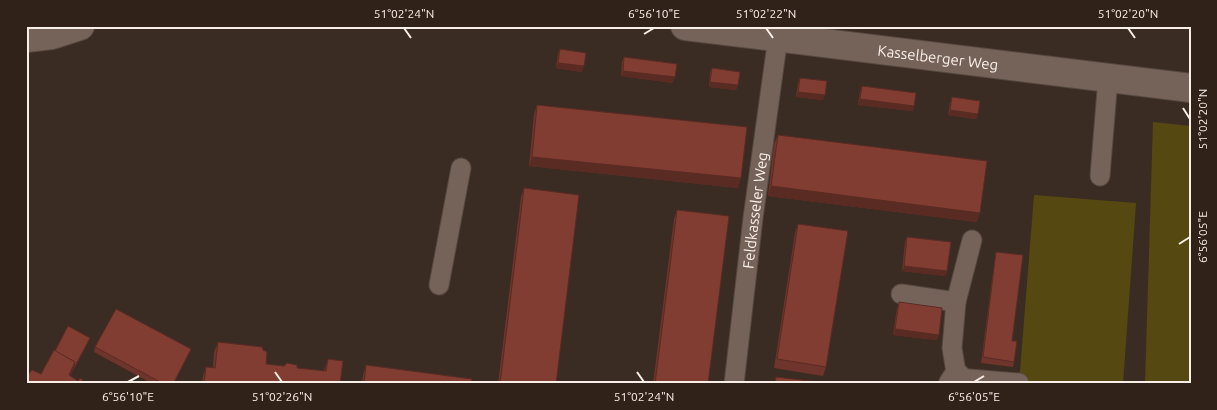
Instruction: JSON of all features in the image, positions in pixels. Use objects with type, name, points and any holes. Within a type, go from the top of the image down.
[{"type":"street","points":[[26,38],[52,35],[80,26]]},
{"type":"street","name":"Kasselberger Weg","points":[[686,26],[1191,88]]},
{"type":"lane","name":"Feldkasseler Weg","points":[[734,384],[753,218],[778,37]]},
{"type":"lane","points":[[1100,176],[1108,78]]},
{"type":"lane","points":[[439,285],[461,168]]},
{"type":"lane","points":[[972,240],[956,302],[952,348],[955,381],[1019,383]]},
{"type":"lane","points":[[901,294],[956,302]]},
{"type":"shaded area","points":[[1153,122],[1191,126],[1191,384],[1145,384]]},
{"type":"shaded area","points":[[1034,195],[1136,203],[1123,384],[1019,384]]},
{"type":"building","points":[[560,49],[586,53],[584,66],[558,63]]},
{"type":"building","points":[[624,57],[677,64],[675,77],[623,71]]},
{"type":"building","points":[[712,68],[740,72],[738,85],[710,82]]},
{"type":"building","points":[[800,78],[827,81],[825,95],[798,92]]},
{"type":"building","points":[[862,86],[916,93],[914,106],[860,99]]},
{"type":"building","points":[[952,97],[980,101],[978,114],[950,110]]},
{"type":"building","points":[[537,105],[747,127],[741,178],[532,157]]},
{"type":"building","points":[[778,135],[987,161],[980,213],[771,186]]},
{"type":"building","points":[[524,188],[579,195],[556,384],[500,384]]},
{"type":"building","points":[[677,210],[729,216],[708,384],[655,384]]},
{"type":"building","points":[[798,224],[848,231],[826,367],[777,359]]},
{"type":"building","points":[[907,237],[951,242],[947,271],[904,266]]},
{"type":"building","points":[[996,252],[1023,255],[1012,341],[1017,341],[1014,362],[983,357]]},
{"type":"building","points":[[899,302],[942,308],[939,335],[895,329]]},
{"type":"building","points":[[116,309],[191,349],[173,384],[164,384],[95,347]]},
{"type":"building","points":[[68,326],[90,338],[73,370],[75,362],[55,351]]},
{"type":"building","points":[[218,342],[262,347],[267,352],[266,364],[284,366],[287,363],[297,365],[297,368],[326,371],[328,359],[343,361],[340,384],[204,384],[206,367],[215,368]]},
{"type":"building","points":[[54,350],[75,362],[69,375],[78,381],[80,378],[83,380],[81,383],[84,384],[26,384],[26,376],[32,370],[41,374]]},
{"type":"building","points":[[366,365],[472,379],[471,384],[364,384]]},
{"type":"building","points":[[776,377],[827,383],[827,384],[775,384]]}]
